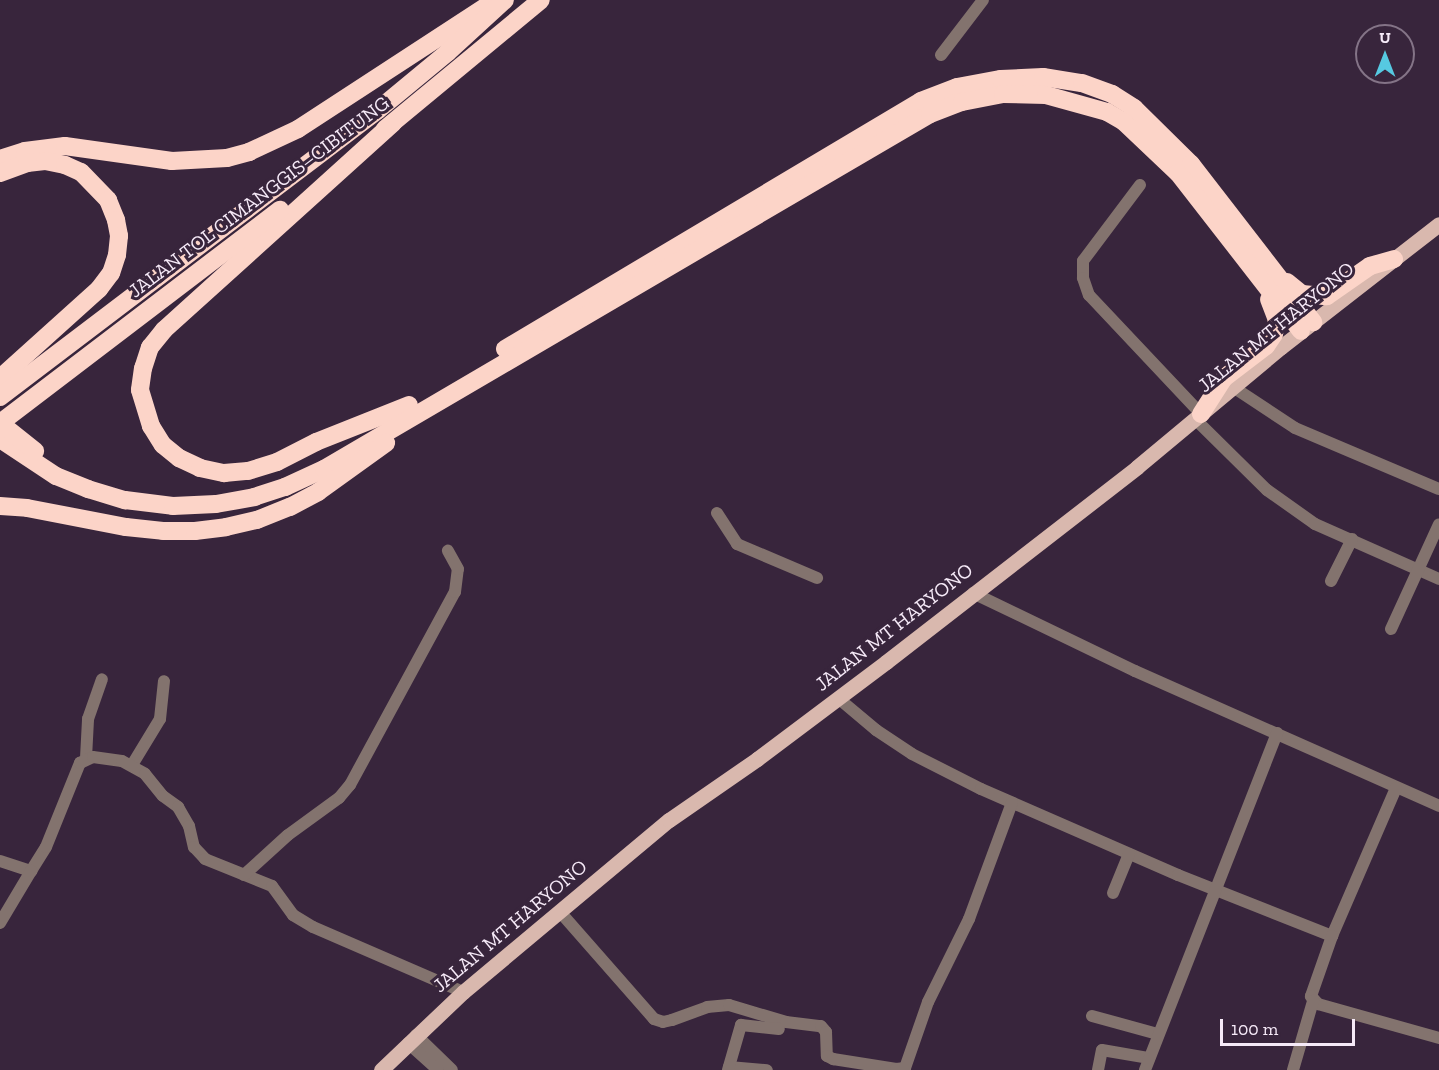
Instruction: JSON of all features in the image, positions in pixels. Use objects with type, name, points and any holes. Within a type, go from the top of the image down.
[{"type":"highway","points":[[0,159],[25,151],[66,146],[172,160],[227,158],[249,152],[306,124],[496,0]]},
{"type":"highway","name":"JALAN TOL CIMANGGIS–CIBITUNG","points":[[0,397],[378,110],[505,0]]},
{"type":"highway","name":"JALAN TOL CIMANGGIS–CIBITUNG","points":[[0,423],[393,123],[541,0]]},
{"type":"highway","points":[[0,439],[31,455],[92,480],[130,489],[175,495],[215,493],[250,487],[281,477],[319,459],[921,101],[957,87],[1001,79],[1043,77],[1082,83],[1112,94],[1129,115],[1156,138],[1178,173],[1307,326]]},
{"type":"highway","points":[[0,423],[31,455],[67,480],[125,500],[174,506],[216,504],[254,497],[324,469],[930,114],[962,102],[1002,94],[1046,95],[1107,112],[1129,115]]},
{"type":"highway","points":[[393,123],[164,330],[150,348],[143,368],[140,390],[151,426],[163,445],[179,458],[200,468],[224,473],[248,471],[277,462],[316,442],[409,405]]},
{"type":"highway","points":[[0,173],[27,163],[45,161],[65,165],[81,172],[108,200],[116,220],[118,236],[117,255],[111,273],[99,289],[0,378]]},
{"type":"highway","points":[[1268,278],[1302,294],[1327,296],[1370,266],[1394,259]]},
{"type":"highway","points":[[1198,416],[1224,378],[1266,346],[1274,334],[1277,320],[1268,278]]},
{"type":"highway","points":[[0,506],[27,508],[126,527],[163,531],[195,531],[257,519],[290,507],[318,492],[458,390]]},
{"type":"main road","name":"JALAN MT HARYONO","points":[[381,1070],[463,992],[561,913],[669,820],[838,698],[1086,507],[1307,326],[1439,224]]},
{"type":"street","points":[[941,55],[983,0]]},
{"type":"street","points":[[1140,185],[1083,261],[1083,278],[1089,295],[1267,490],[1315,524],[1439,579]]},
{"type":"street","points":[[1233,387],[1295,428],[1439,489]]},
{"type":"street","points":[[717,513],[737,544],[817,578]]},
{"type":"street","points":[[1391,629],[1420,570],[1439,524]]},
{"type":"street","points":[[1331,581],[1352,539]]},
{"type":"street","points":[[244,875],[288,835],[339,798],[350,785],[455,592],[458,569],[448,551]]},
{"type":"street","points":[[973,593],[1135,671],[1439,806]]},
{"type":"street","points":[[0,923],[46,847],[77,767],[86,758],[88,719],[102,679]]},
{"type":"street","points":[[132,765],[160,719],[164,681]]},
{"type":"street","points":[[838,698],[876,730],[912,754],[1012,803],[1216,891],[1332,936]]},
{"type":"street","points":[[1149,1066],[1158,1034],[1277,733]]},
{"type":"street","points":[[86,758],[110,758],[132,765],[145,774],[185,816],[198,854],[210,862],[272,886],[293,915],[313,927],[463,992]]},
{"type":"street","points":[[1293,1070],[1313,1000],[1312,991],[1332,936],[1396,788]]},
{"type":"street","points":[[561,913],[654,1019],[663,1022],[707,1007],[729,1005],[786,1022],[821,1026],[826,1032],[827,1056],[833,1059],[896,1069],[905,1068],[928,1002],[984,882],[1012,803]]},
{"type":"street","points":[[1113,893],[1129,854]]},
{"type":"street","points":[[0,861],[31,871]]},
{"type":"street","points":[[1149,1066],[1190,966],[1189,955]]},
{"type":"street","points":[[1313,1000],[1439,1038]]},
{"type":"street","points":[[1092,1016],[1158,1034]]},
{"type":"street","points":[[766,1070],[729,1068],[741,1025],[779,1029]]},
{"type":"street","points":[[412,1039],[438,1070]]},
{"type":"street","points":[[412,1039],[452,1070]]},
{"type":"street","points":[[1098,1070],[1102,1050],[1149,1066]]}]
